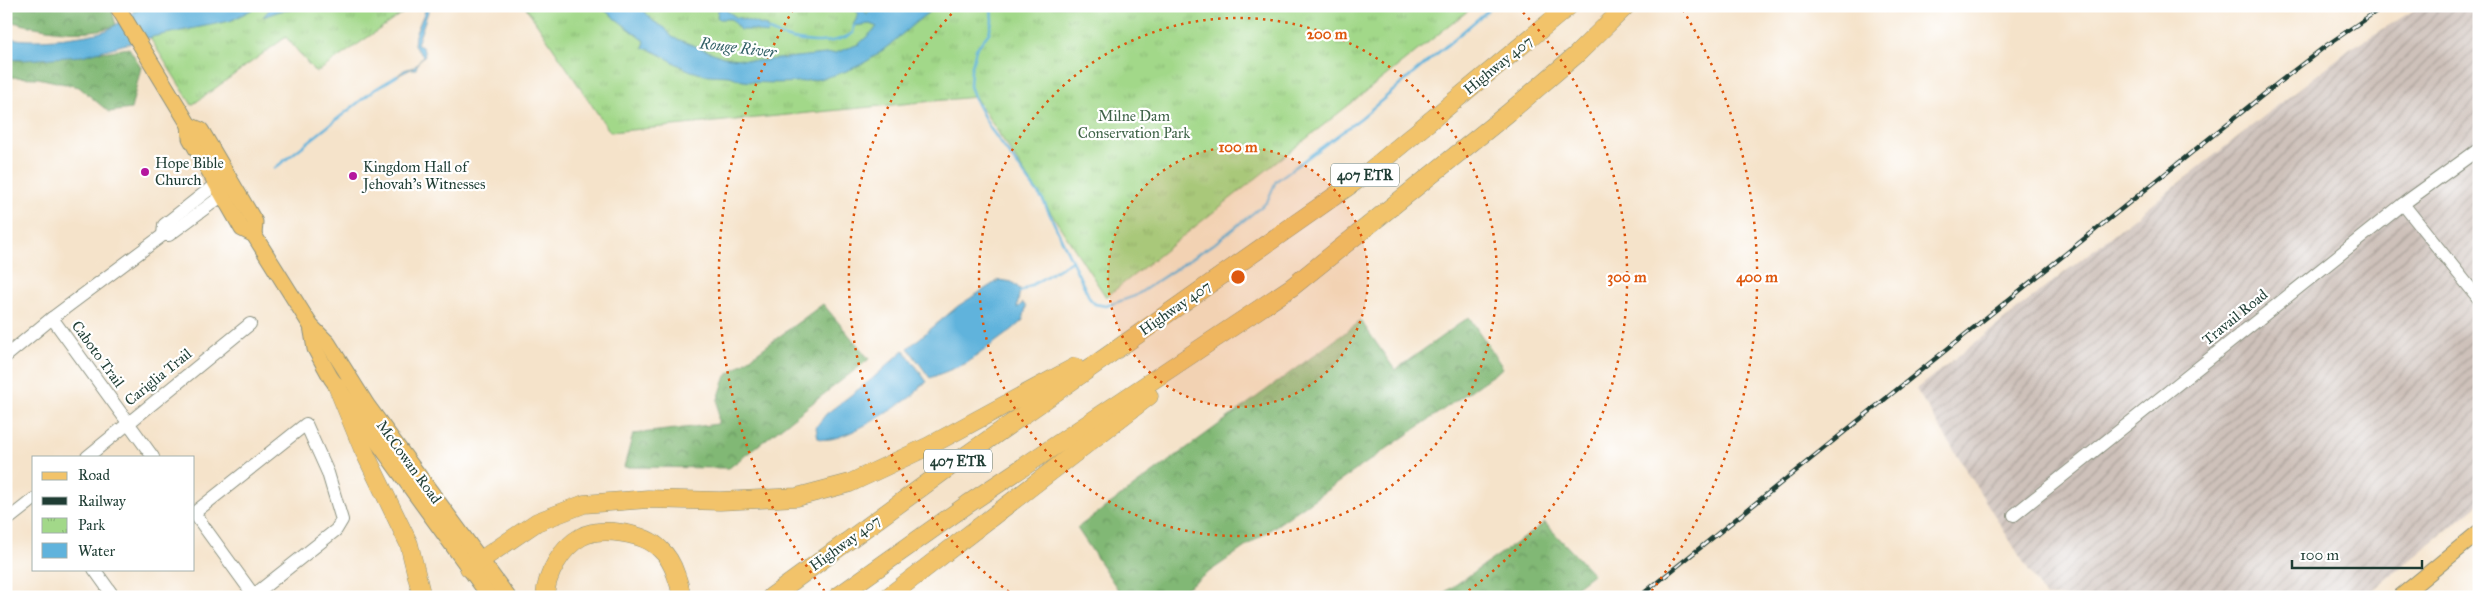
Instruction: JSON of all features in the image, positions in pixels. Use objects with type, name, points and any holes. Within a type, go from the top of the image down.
[{"type":"highway","name":"Highway 407","points":[[771,597],[1366,174],[1569,6]]},
{"type":"highway","name":"407 ETR","points":[[838,597],[968,504],[1292,287],[1507,114],[1576,55],[1626,6]]},
{"type":"highway","points":[[888,597],[1292,287]]},
{"type":"highway","points":[[475,564],[537,522],[584,504],[648,499],[720,501],[797,497],[850,483],[929,446],[1148,328]]},
{"type":"highway","points":[[337,386],[362,447],[409,544],[422,597]]},
{"type":"highway","points":[[545,597],[545,589],[560,554],[582,536],[614,530],[639,538],[660,548],[673,567],[681,592],[680,597]]},
{"type":"main road","name":"McCowan Road","points":[[120,11],[189,125],[190,138],[223,187],[255,222],[254,234],[310,326],[328,343],[367,405],[475,564],[490,597]]},
{"type":"main road","name":"McCowan Road","points":[[310,326],[315,349],[337,386],[475,564],[508,597]]},
{"type":"main road","points":[[2400,597],[2479,532]]},
{"type":"street","name":"Travail Road","points":[[2014,514],[2403,204],[2479,149]]},
{"type":"street","points":[[6,356],[52,318],[163,235],[164,224],[223,187]]},
{"type":"street","points":[[2403,204],[2479,299]]},
{"type":"street","name":"Caboto Trail","points":[[52,318],[152,456]]},
{"type":"street","name":"Cariglia Trail","points":[[88,456],[250,324]]},
{"type":"street","points":[[195,512],[306,424],[328,473],[342,520],[336,530],[255,596],[195,514]]},
{"type":"street","points":[[6,521],[32,501]]},
{"type":"street","points":[[95,570],[114,597]]},
{"type":"shaded area","points":[[2421,6],[2479,6],[2479,504],[2364,597],[2045,597],[1916,389],[2350,49]]},
{"type":"green space","points":[[6,6],[95,6],[112,10],[116,25],[104,29],[76,32],[47,29],[6,20]]},
{"type":"green space","points":[[130,6],[413,6],[316,73],[286,37],[192,105]]},
{"type":"green space","name":"Milne Dam Conservation Park","points":[[525,6],[1474,6],[1106,297],[975,97],[610,132]]},
{"type":"green space","points":[[61,48],[103,52],[129,48],[141,67],[131,109],[109,112],[79,87],[38,78],[6,77],[6,49]]},
{"type":"green space","points":[[823,304],[869,359],[729,468],[624,467],[633,434],[718,424],[718,399],[726,376]]},
{"type":"green space","points":[[1469,317],[1503,368],[1173,597],[1123,597],[1077,528],[1361,321],[1395,370]]},
{"type":"green space","points":[[1545,523],[1593,574],[1563,597],[1438,597]]},
{"type":"water","points":[[259,6],[230,21],[156,36],[82,56],[24,60],[6,59],[6,36],[14,39],[40,40],[98,33],[116,25],[143,8]]},
{"type":"water","points":[[272,6],[320,6],[280,11],[263,17]]},
{"type":"water","points":[[427,6],[430,6],[417,44],[423,48],[425,55],[418,61],[423,56],[414,46],[415,35]]},
{"type":"water","points":[[599,6],[640,6],[653,21],[665,28],[672,37],[723,57],[757,61],[835,53],[859,44],[877,27],[870,24],[854,26],[859,14],[851,6],[863,6],[867,15],[871,6],[938,6],[881,52],[858,66],[827,77],[776,83],[743,81],[730,76],[706,75],[683,68],[657,53],[643,48],[645,41]]},
{"type":"water","points":[[723,8],[736,17],[766,26],[769,31],[766,34],[755,30],[740,30],[731,19],[719,19],[717,17],[718,10]]},
{"type":"water","points":[[418,62],[416,69],[411,69],[397,76],[404,70],[414,67]]},
{"type":"water","points":[[999,280],[1012,282],[1020,289],[1017,308],[1023,303],[1026,307],[1023,320],[967,363],[930,378],[908,348],[958,306]]},
{"type":"water","points":[[904,350],[927,382],[920,386],[915,394],[852,432],[827,439],[818,438],[816,427],[826,414],[872,379]]},
{"type":"waterway","points":[[991,6],[992,21],[989,33],[976,49],[971,70],[970,86],[976,102],[990,128],[1043,200],[1090,299],[1095,304],[1106,306],[1135,296],[1219,240],[1267,202],[1276,181],[1361,118],[1493,6]]},
{"type":"waterway","name":"Rouge River","points":[[769,31],[789,38],[823,42],[844,38],[853,33],[854,26]]},
{"type":"waterway","points":[[275,168],[374,90],[397,76]]},
{"type":"waterway","points":[[1020,292],[1072,261]]},
{"type":"railway","points":[[1639,597],[2278,83],[2327,45],[2384,6]]},
{"type":"place","name":"Hope Bible Church","points":[[145,172]]},
{"type":"place","name":"Kingdom Hall of Jehovah's Witnesses","points":[[353,176]]}]
